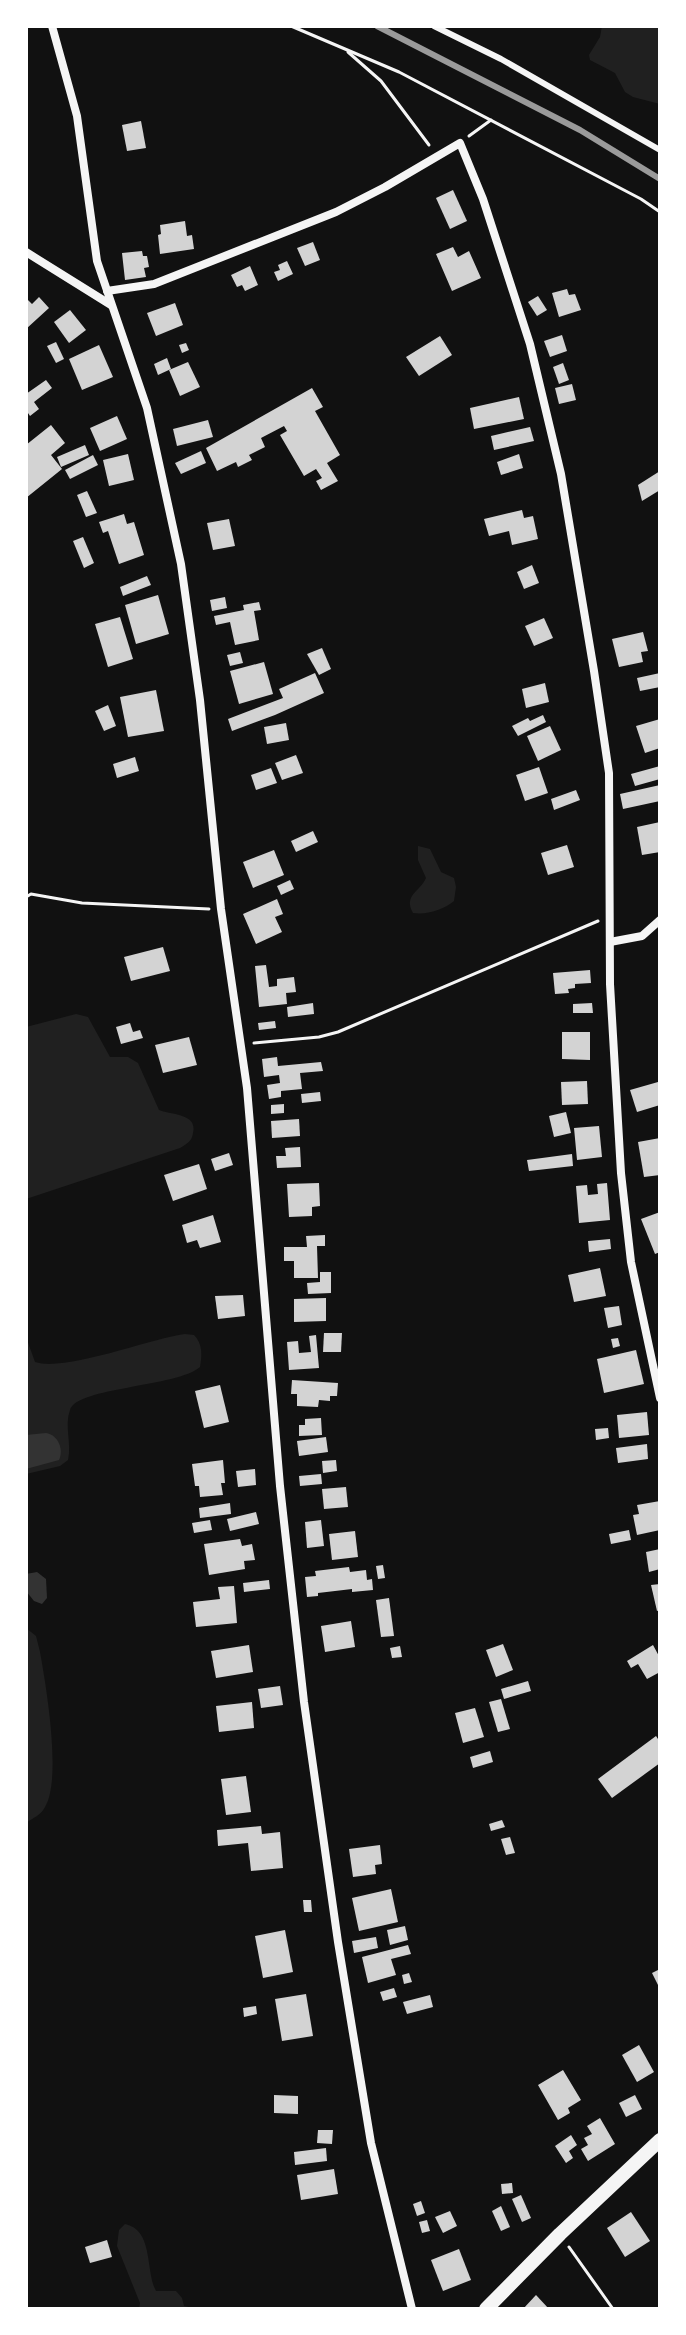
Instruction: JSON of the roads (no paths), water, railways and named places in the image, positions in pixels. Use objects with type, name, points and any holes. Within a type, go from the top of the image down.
[{"type":"street","points":[[52,26],[73,97],[94,249],[147,408],[181,564],[200,700],[221,909],[242,1044],[253,1145],[280,1486],[304,1702],[366,2114],[412,2309]]},
{"type":"street","points":[[107,291],[137,289],[154,284],[310,223],[385,187],[460,143],[483,199],[530,344],[561,474],[607,754],[611,825],[613,1059],[628,1239],[660,1398]]},
{"type":"street","points":[[26,252],[112,305]]},
{"type":"street","points":[[610,942],[642,936],[660,920]]},
{"type":"street","points":[[486,2309],[660,2140]]},
{"type":"lane","points":[[434,26],[501,59],[660,150]]},
{"type":"railway","points":[[377,26],[580,130],[660,179]]}]
